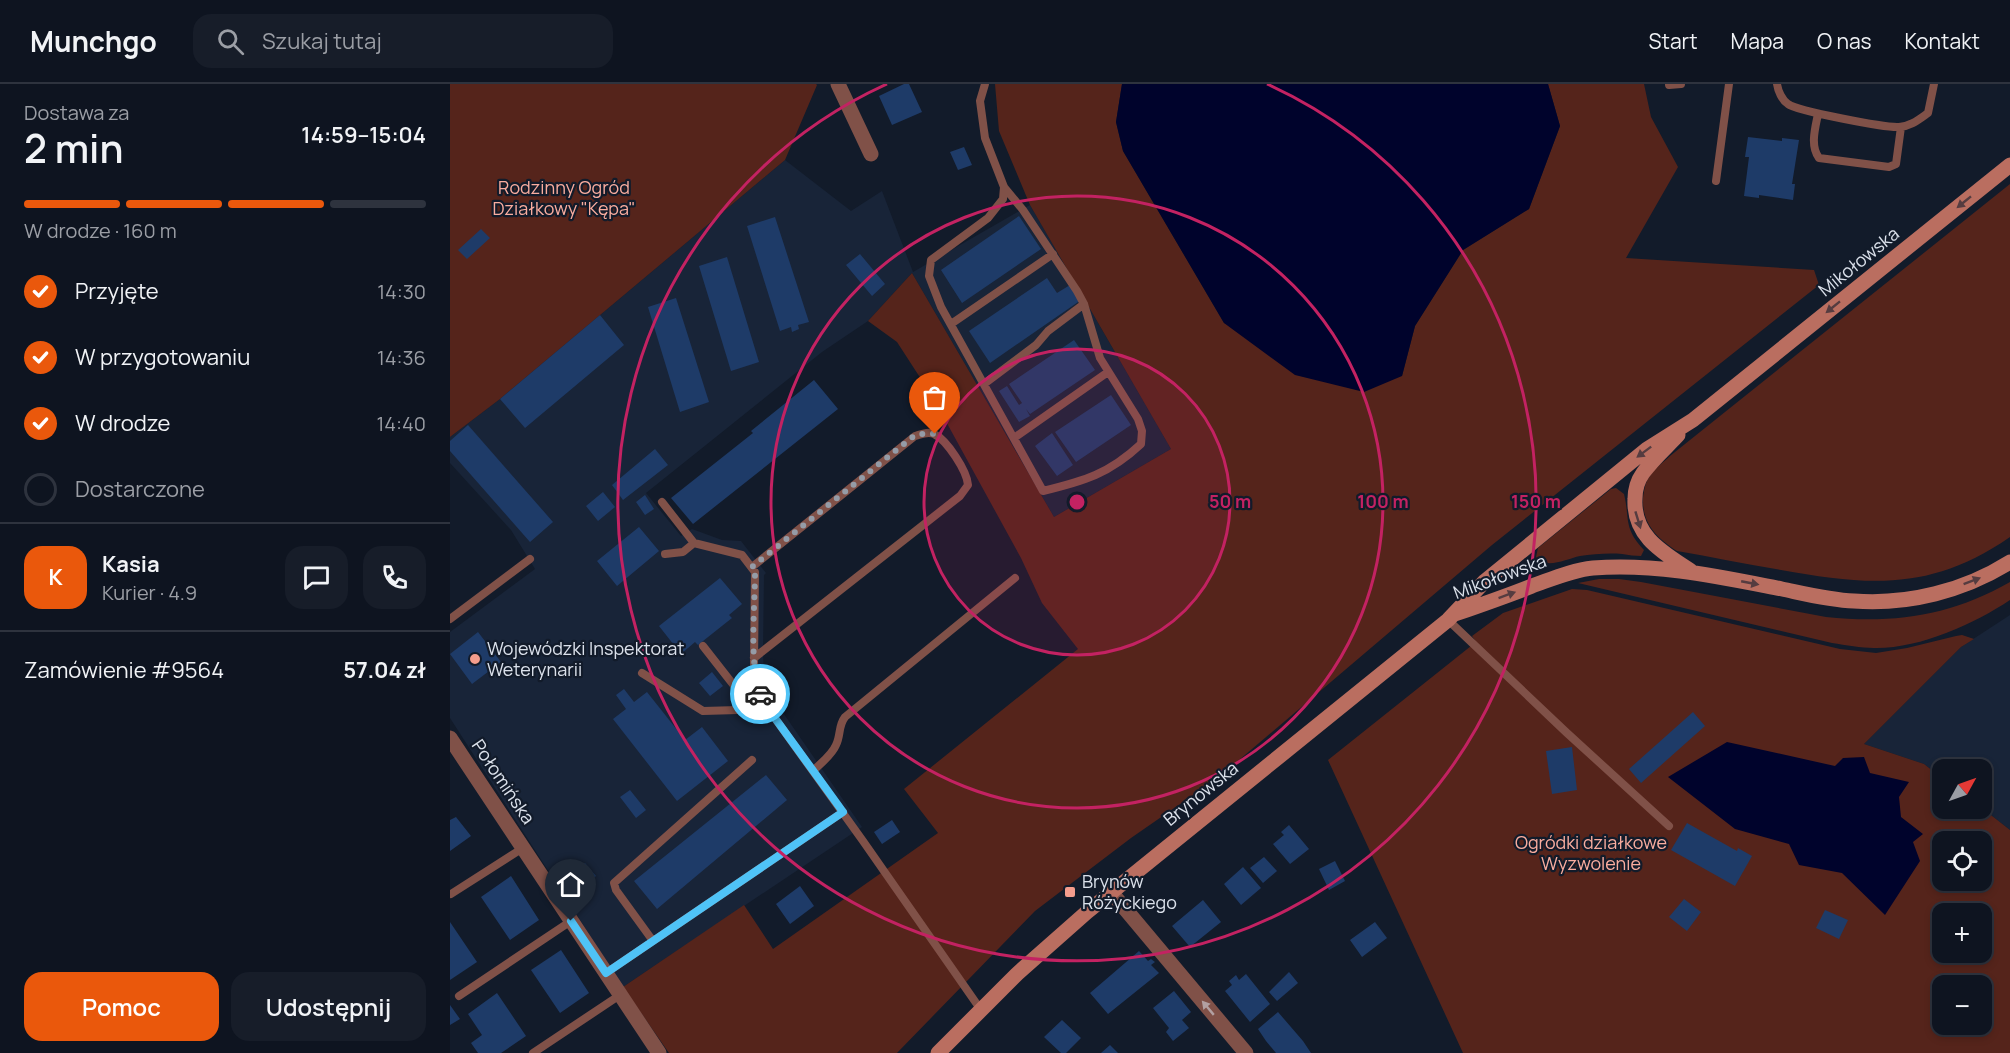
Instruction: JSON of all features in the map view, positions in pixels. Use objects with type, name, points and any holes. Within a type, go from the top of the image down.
[{"type":"main road","name":"Mikołowska","points":[[1450,618],[1485,581],[1647,449],[1693,420],[2010,165]]},
{"type":"main road","points":[[1692,572],[1648,541],[1640,528],[1634,508],[1635,490],[1643,473],[1693,420]]},
{"type":"main road","name":"Mikołowska","points":[[1450,618],[1568,573],[1592,568],[1692,572],[1824,597],[1885,602],[1931,595],[1975,580],[2010,562]]},
{"type":"main road","name":"Brynowska","points":[[938,1053],[1049,944],[1450,618]]},
{"type":"street","points":[[838,84],[871,154]]},
{"type":"street","name":"Połomińska","points":[[450,738],[659,1053]]},
{"type":"street","points":[[1111,892],[1246,1053]]},
{"type":"lane","points":[[985,84],[980,101],[985,138],[1004,187],[1023,210],[1084,304],[1100,358],[1138,420],[1142,431],[1141,444],[1108,470],[1085,480],[1043,491],[941,307],[929,276],[931,260],[988,218],[1003,199],[1004,187]]},
{"type":"lane","points":[[1669,85],[1681,84]]},
{"type":"lane","points":[[1716,181],[1730,84]]},
{"type":"lane","points":[[1777,84],[1778,90],[1788,104],[1806,112],[1901,126],[1913,124],[1928,113],[1934,84]]},
{"type":"lane","points":[[1818,114],[1814,142],[1815,152],[1819,158],[1889,167],[1896,164],[1901,126]]},
{"type":"lane","points":[[951,324],[1053,254]]},
{"type":"lane","points":[[984,384],[1036,345],[1048,331],[1084,304]]},
{"type":"lane","points":[[1014,438],[1108,372]]},
{"type":"lane","points":[[752,567],[915,435],[928,433],[942,439],[966,472],[968,485],[960,496],[754,658]]},
{"type":"lane","points":[[662,502],[694,543],[742,555],[752,567],[755,572],[756,683],[764,703],[981,1010]]},
{"type":"lane","points":[[665,554],[683,552],[694,543]]},
{"type":"lane","points":[[450,619],[530,559]]},
{"type":"lane","points":[[813,771],[836,745],[840,724],[845,717],[1015,579]]},
{"type":"lane","points":[[1450,618],[1567,733],[1669,826]]},
{"type":"lane","points":[[704,646],[750,706]]},
{"type":"lane","points":[[642,673],[703,711],[738,710],[764,703]]},
{"type":"lane","points":[[653,941],[616,890],[614,883],[752,760]]},
{"type":"lane","points":[[606,973],[843,812]]},
{"type":"lane","name":"Połomińska","points":[[451,894],[523,848]]},
{"type":"lane","points":[[459,996],[571,921]]},
{"type":"lane","points":[[532,1053],[620,995]]},
{"type":"shaded area","points":[[785,160],[851,211],[882,191],[913,272],[1030,205],[1171,449],[1054,517],[912,273],[868,321],[822,352],[646,493],[681,536],[692,529],[722,540],[741,541],[766,573],[764,575],[763,651],[764,679],[768,691],[862,827],[623,987],[450,718],[450,632],[535,569],[511,530],[450,463],[450,437],[500,399]]},
{"type":"shaded area","points":[[2010,615],[2010,830],[1992,816],[1992,759],[1932,759],[1932,770],[1924,764],[1864,744],[1961,647]]},
{"type":"green space","name":"Rodzinny Ogród Działkowy \"Kępa\"","points":[[450,84],[817,85],[785,160],[500,399],[450,437]]},
{"type":"green space","points":[[995,84],[1122,84],[1116,122],[1123,151],[1224,323],[1402,376],[1415,326],[1463,250],[1529,209],[1560,126],[1548,84],[1644,84],[1651,117],[1678,167],[1626,258],[1814,270],[1819,285],[1492,545],[1219,777],[1131,838],[1035,911],[897,1053],[669,1053],[623,987],[744,905],[773,949],[938,833],[904,789],[1078,649],[1042,603],[1021,558],[932,396],[897,342],[868,321],[912,273],[1054,517],[1171,449],[1030,205],[999,131]]},
{"type":"green space","points":[[2010,184],[2010,537],[1981,555],[1954,567],[1900,580],[1872,581],[1813,575],[1677,551],[1663,541],[1648,523],[1643,507],[1645,487],[1652,473],[1670,456]]},
{"type":"green space","points":[[1616,488],[1624,494],[1630,529],[1644,550],[1641,556],[1596,554],[1551,563],[1540,561],[1536,557],[1538,548],[1611,489]]},
{"type":"green space","points":[[1599,579],[1641,582],[1826,617],[1851,619],[1898,618],[1944,610],[1988,594],[2010,582],[2010,600],[1980,618],[1927,640],[1891,647],[1869,648],[1832,643],[1578,583]]},
{"type":"green space","name":"Ogródki działkowe Wyzwolenie","points":[[1572,589],[1587,590],[1840,649],[1876,653],[1962,635],[1974,639],[1961,647],[1864,744],[1924,764],[1932,770],[1932,819],[1992,819],[1992,816],[2010,830],[2010,1053],[1463,1053],[1328,760],[1476,642],[1472,636],[1503,613]]},
{"type":"water","points":[[1122,84],[1548,84],[1560,126],[1529,209],[1463,250],[1415,326],[1402,376],[1364,392],[1295,375],[1224,323],[1123,151],[1116,122]]},
{"type":"water","points":[[1727,742],[1835,766],[1843,758],[1864,757],[1870,773],[1909,782],[1899,797],[1901,817],[1923,834],[1913,842],[1920,861],[1885,915],[1842,873],[1799,865],[1789,844],[1735,829],[1668,777]]},
{"type":"building","points":[[904,84],[909,84],[922,112],[892,125],[879,96]]},
{"type":"building","points":[[1748,137],[1782,141],[1782,138],[1799,140],[1792,184],[1795,184],[1793,200],[1759,195],[1759,198],[1744,196],[1749,157],[1745,157]]},
{"type":"building","points":[[964,147],[972,165],[958,170],[950,152]]},
{"type":"building","points":[[1019,216],[1041,249],[962,303],[941,270]]},
{"type":"building","points":[[775,217],[809,322],[798,325],[799,329],[792,332],[791,327],[780,331],[747,226]]},
{"type":"building","points":[[481,229],[490,238],[467,259],[458,250]]},
{"type":"building","points":[[860,254],[885,284],[872,296],[846,265]]},
{"type":"building","points":[[727,257],[759,362],[731,371],[699,266]]},
{"type":"building","points":[[1047,278],[1057,293],[1070,285],[1081,300],[990,363],[969,331]]},
{"type":"building","points":[[676,298],[709,402],[680,412],[648,307]]},
{"type":"building","points":[[600,315],[624,345],[525,428],[500,399]]},
{"type":"building","points":[[1074,340],[1095,370],[1030,414],[1026,409],[1030,416],[1019,422],[999,391],[1007,386],[1019,405],[1022,403],[1009,384]]},
{"type":"building","points":[[814,380],[838,409],[693,524],[671,498],[753,433],[751,431]]},
{"type":"building","points":[[1111,395],[1131,425],[1076,462],[1055,432]]},
{"type":"building","points":[[468,425],[553,522],[530,542],[450,451],[450,441]]},
{"type":"building","points":[[1052,433],[1073,465],[1057,476],[1035,446]]},
{"type":"building","points":[[655,449],[668,465],[623,500],[612,485]]},
{"type":"building","points":[[603,492],[615,507],[598,521],[586,506]]},
{"type":"building","points":[[645,495],[654,509],[645,515],[636,502]]},
{"type":"building","points":[[639,527],[659,551],[617,586],[597,561]]},
{"type":"building","points":[[720,578],[742,604],[729,615],[732,618],[698,645],[695,642],[681,654],[659,626]]},
{"type":"building","name":"Wojewódzki Inspektorat Weterynarii","points":[[478,632],[501,662],[472,684],[450,654]]},
{"type":"building","points":[[712,672],[723,686],[710,696],[699,683]]},
{"type":"building","points":[[624,689],[634,702],[647,692],[685,740],[702,727],[728,761],[677,801],[613,719],[626,709],[616,695]]},
{"type":"building","points":[[1693,712],[1705,726],[1641,783],[1629,769]]},
{"type":"building","points":[[1572,747],[1577,790],[1552,794],[1546,751]]},
{"type":"building","points":[[766,775],[787,800],[657,909],[634,881]]},
{"type":"building","points":[[630,790],[646,810],[636,818],[620,797]]},
{"type":"building","points":[[456,817],[471,836],[450,851],[450,820]]},
{"type":"building","points":[[892,820],[900,832],[882,844],[874,832]]},
{"type":"building","points":[[1687,823],[1737,851],[1738,848],[1752,856],[1735,886],[1671,850]]},
{"type":"building","points":[[1289,825],[1309,849],[1290,864],[1273,844],[1284,835],[1281,832]]},
{"type":"building","points":[[1264,857],[1277,871],[1263,883],[1250,868]]},
{"type":"building","points":[[1335,861],[1345,881],[1329,890],[1319,869]]},
{"type":"building","points":[[585,863],[596,876],[582,887],[571,875]]},
{"type":"building","points":[[1243,867],[1261,888],[1241,905],[1224,884]]},
{"type":"building","points":[[511,876],[539,920],[510,940],[481,897]]},
{"type":"building","points":[[800,886],[814,906],[790,924],[776,904]]},
{"type":"building","points":[[1684,899],[1701,912],[1687,931],[1669,917]]},
{"type":"building","points":[[1203,900],[1221,922],[1190,947],[1172,926]]},
{"type":"building","points":[[1825,910],[1848,920],[1839,939],[1816,928]]},
{"type":"building","points":[[450,922],[477,962],[450,980]]},
{"type":"building","points":[[1375,922],[1387,938],[1362,957],[1350,940]]},
{"type":"building","points":[[561,950],[589,993],[560,1013],[531,970]]},
{"type":"building","points":[[1139,951],[1148,961],[1151,959],[1155,962],[1151,965],[1159,973],[1108,1014],[1090,993]]},
{"type":"building","points":[[1289,972],[1298,983],[1277,1001],[1269,992]]},
{"type":"building","points":[[1246,974],[1270,1004],[1250,1022],[1225,991],[1232,985],[1229,981],[1236,975],[1239,980]]},
{"type":"building","points":[[1174,991],[1191,1012],[1182,1020],[1189,1028],[1173,1041],[1166,1032],[1169,1028],[1153,1008]]},
{"type":"building","points":[[497,993],[526,1036],[501,1053],[478,1053],[471,1043],[482,1035],[468,1014]]},
{"type":"building","points":[[450,1005],[460,1019],[450,1025]]},
{"type":"building","points":[[1278,1012],[1311,1053],[1276,1053],[1266,1041],[1258,1029]]},
{"type":"building","points":[[1062,1020],[1081,1038],[1066,1053],[1061,1053],[1044,1037]]},
{"type":"building","points":[[1110,1045],[1118,1053],[1101,1053]]},
{"type":"way so far","points":[[760,694],[756,683],[754,663],[755,572],[752,567],[915,435],[935,434]]},
{"type":"place","name":"Wojewódzki Inspektorat Weterynarii","points":[[475,659]]},
{"type":"place","name":"Brynów Różyckiego","points":[[1070,892]]},
{"type":"route","points":[[571,921],[606,973],[843,812],[764,703],[760,694]]}]
